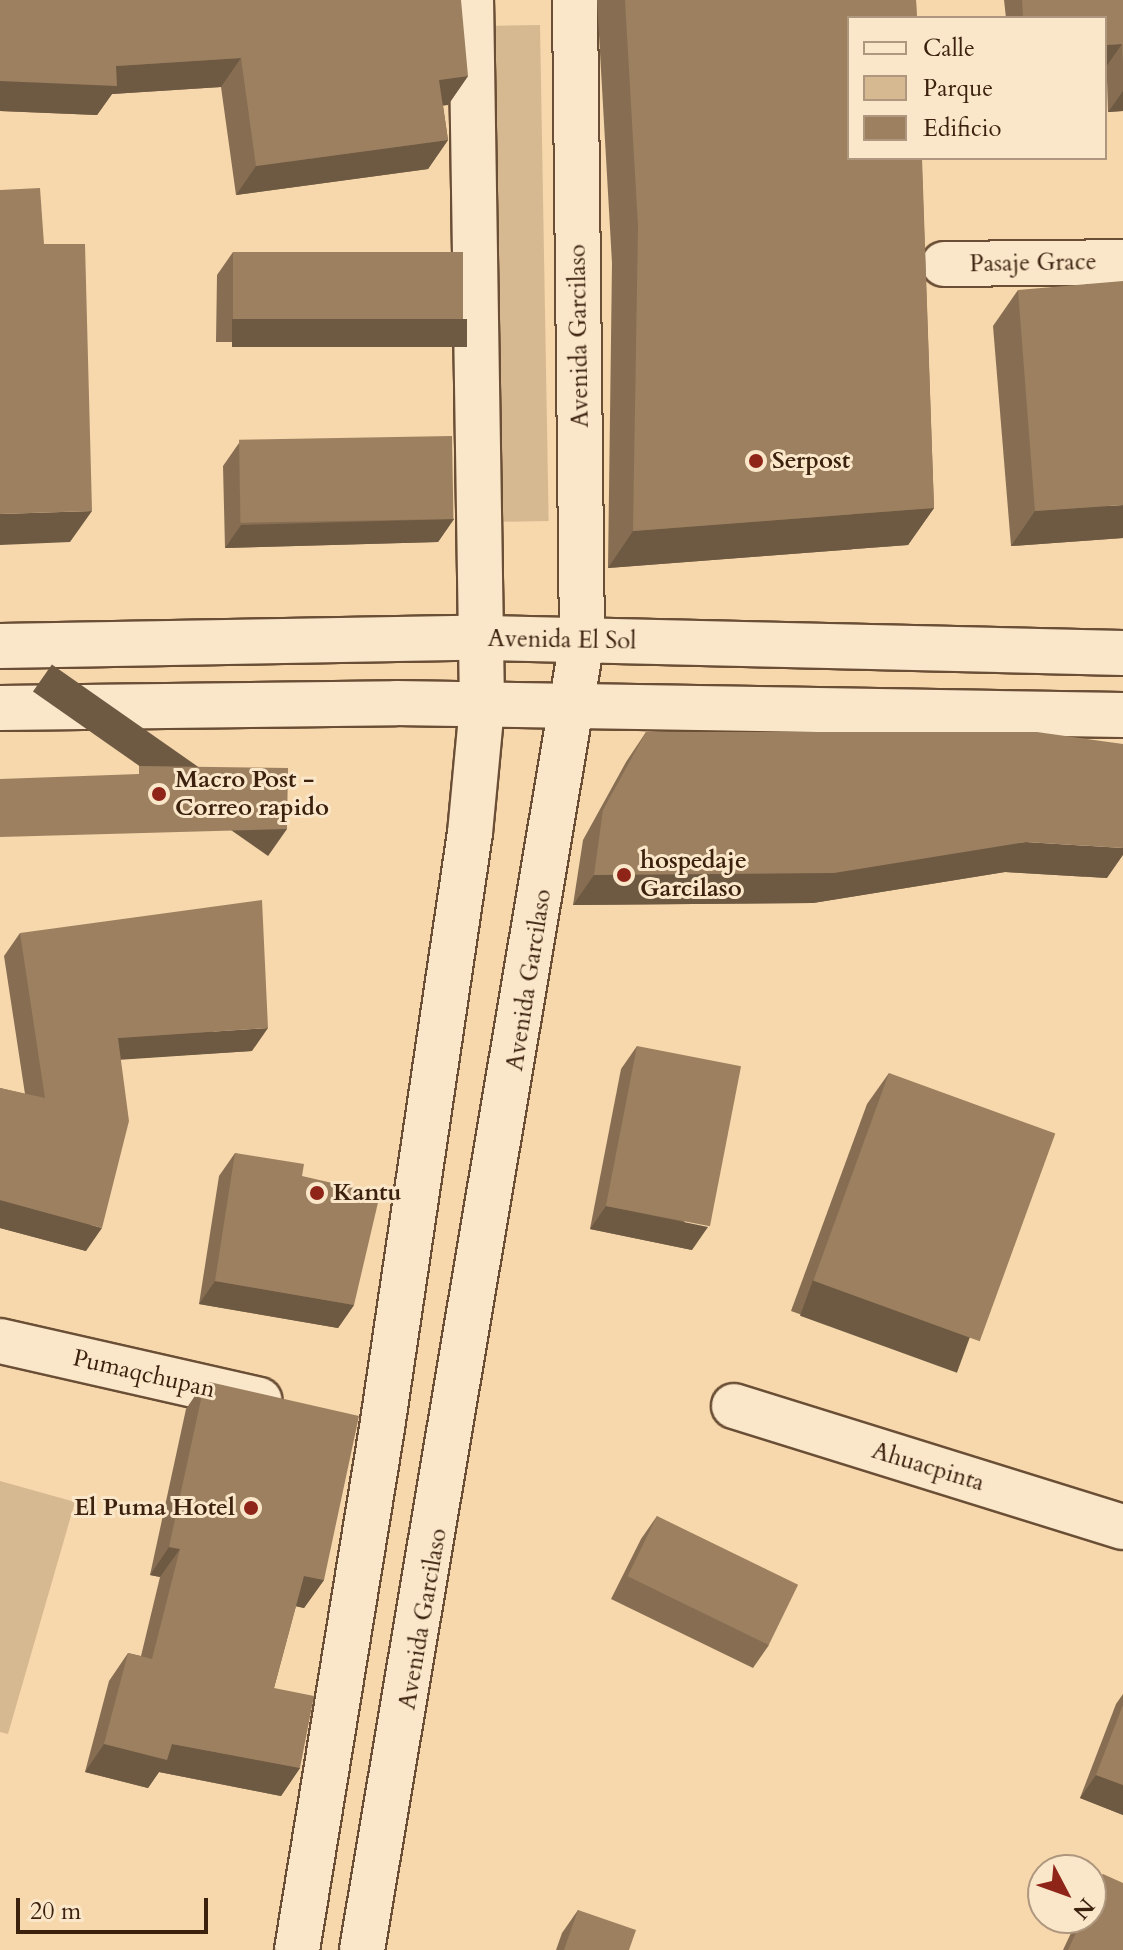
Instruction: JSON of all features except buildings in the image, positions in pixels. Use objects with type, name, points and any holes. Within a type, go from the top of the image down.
[{"type":"street","points":[[297,1950],[382,1428],[470,833],[482,705],[471,0]]},
{"type":"street","name":"Avenida Garcilaso","points":[[362,1950],[582,641],[575,0]]},
{"type":"street","name":"Pasaje Grace","points":[[944,264],[1123,262]]},
{"type":"street","name":"Avenida El Sol","points":[[0,646],[482,638],[1123,653]]},
{"type":"street","points":[[0,708],[482,705],[1123,715]]},
{"type":"street","name":"Pumaqchupan","points":[[0,1341],[382,1428]]},
{"type":"street","name":"Ahuacpinta","points":[[734,1406],[1123,1527]]},
{"type":"green space","points":[[540,25],[549,521],[497,522],[488,26]]},
{"type":"green space","points":[[0,1481],[75,1502],[8,1734],[0,1732]]},
{"type":"place","name":"Serpost","points":[[756,461]]},
{"type":"place","name":"Macro Post - Correo rapido","points":[[159,794]]},
{"type":"place","name":"hospedaje Garcilaso","points":[[624,875]]},
{"type":"place","name":"Kantu","points":[[317,1193]]},
{"type":"place","name":"El Puma Hotel","points":[[251,1508]]}]
